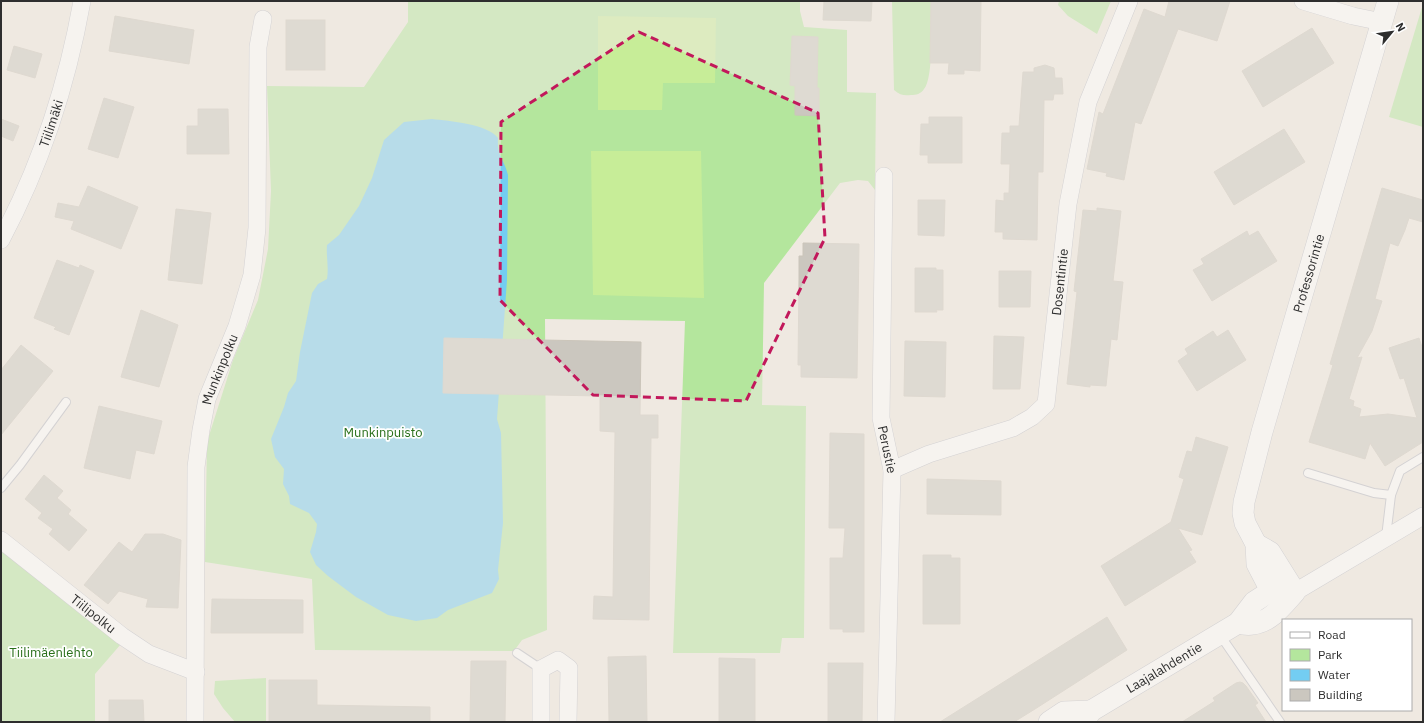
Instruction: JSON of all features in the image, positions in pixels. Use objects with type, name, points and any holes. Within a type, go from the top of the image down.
[{"type":"street","name":"Tiilimäki","points":[[1,240],[36,166],[53,120],[68,69],[82,1]]},
{"type":"street","name":"Dosentintie","points":[[892,470],[929,454],[1013,428],[1032,417],[1046,404],[1068,204],[1088,102],[1129,1]]},
{"type":"street","points":[[1303,1],[1336,6],[1382,22]]},
{"type":"street","name":"Professorintie","points":[[1271,591],[1257,564],[1256,544],[1245,523],[1243,513],[1244,502],[1264,425],[1388,1]]},
{"type":"street","name":"Munkinpolku","points":[[195,722],[196,467],[207,399],[237,326],[252,275],[257,228],[258,47],[263,19]]},
{"type":"street","name":"Perustie","points":[[884,176],[880,418],[892,470],[886,722]]},
{"type":"street","points":[[1238,623],[1254,624],[1265,619],[1278,611],[1295,592],[1423,516]]},
{"type":"street","name":"Tiilipolku","points":[[1,540],[122,636],[149,654],[196,672]]},
{"type":"street","name":"Professorintie","points":[[1256,544],[1270,552],[1279,564],[1295,592]]},
{"type":"street","points":[[1271,591],[1295,592]]},
{"type":"street","name":"Laajalahdentie","points":[[1049,722],[1064,712],[1088,717],[1238,623],[1254,602],[1271,591]]},
{"type":"street","points":[[541,722],[541,669],[558,660],[568,668],[568,722]]},
{"type":"lane","points":[[1,488],[20,465],[66,402]]},
{"type":"lane","points":[[1386,539],[1391,495],[1400,471],[1423,457]]},
{"type":"lane","points":[[1308,472],[1374,493],[1391,495]]},
{"type":"lane","points":[[1219,635],[1280,722]]},
{"type":"lane","points":[[517,653],[541,669]]},
{"type":"highlighted area","points":[[639,32],[818,113],[825,238],[746,401],[593,395],[500,300],[501,122]]},
{"type":"green space","name":"Munkinpuisto","points":[[408,1],[800,1],[800,11],[804,27],[847,30],[847,92],[876,93],[875,190],[868,181],[858,180],[840,183],[764,283],[762,405],[806,406],[804,638],[782,638],[780,653],[673,653],[685,321],[545,319],[547,630],[522,640],[514,651],[315,650],[312,579],[205,562],[207,442],[233,360],[258,300],[268,249],[271,191],[267,86],[364,87],[408,22]]},
{"type":"green space","points":[[892,1],[931,1],[931,61],[927,83],[924,89],[917,94],[904,95],[894,90]]},
{"type":"green space","points":[[1059,1],[1111,1],[1097,34],[1068,16],[1058,5]]},
{"type":"green space","points":[[1423,4],[1423,127],[1389,117]]},
{"type":"green space","points":[[598,16],[716,18],[715,83],[663,83],[662,110],[598,110]]},
{"type":"green space","points":[[591,151],[701,151],[704,298],[593,295]]},
{"type":"green space","name":"Tiilimäenlehto","points":[[1,550],[121,644],[95,674],[95,722],[1,722]]},
{"type":"green space","points":[[266,678],[266,722],[235,722],[214,694],[215,681]]},
{"type":"water","points":[[432,119],[477,126],[493,133],[498,138],[500,154],[508,175],[507,280],[497,419],[501,433],[503,523],[498,570],[499,579],[492,593],[448,610],[437,618],[416,621],[388,615],[356,597],[316,565],[310,552],[317,524],[309,513],[290,504],[289,496],[283,484],[284,469],[275,457],[271,439],[288,393],[296,381],[300,352],[312,293],[318,284],[327,279],[327,245],[339,235],[359,206],[372,178],[384,140],[404,122]]},
{"type":"building","points":[[824,1],[872,1],[871,21],[823,20]]},
{"type":"building","points":[[931,1],[981,1],[980,71],[964,70],[964,74],[948,74],[949,63],[930,63]]},
{"type":"building","points":[[1169,1],[1230,1],[1217,41],[1178,29],[1141,124],[1135,122],[1124,180],[1106,176],[1107,173],[1087,169],[1099,112],[1103,114],[1144,9],[1165,17]]},
{"type":"building","points":[[115,16],[194,30],[189,64],[109,51]]},
{"type":"building","points":[[286,20],[325,20],[325,70],[286,70]]},
{"type":"building","points":[[1312,28],[1334,63],[1263,107],[1242,71]]},
{"type":"building","points":[[792,36],[818,37],[817,88],[819,88],[819,116],[795,115],[795,86],[790,85]]},
{"type":"building","points":[[14,46],[42,54],[35,78],[7,70]]},
{"type":"building","points":[[1045,65],[1054,68],[1055,78],[1062,78],[1063,94],[1054,94],[1053,100],[1044,100],[1043,172],[1038,172],[1037,240],[1003,239],[1003,232],[995,232],[996,200],[1004,201],[1004,193],[1009,193],[1010,164],[1001,164],[1002,133],[1010,133],[1010,126],[1019,126],[1023,72],[1034,72],[1034,68]]},
{"type":"building","points":[[104,98],[134,107],[118,158],[88,149]]},
{"type":"building","points":[[198,109],[228,109],[229,154],[187,154],[187,126],[198,126]]},
{"type":"building","points":[[929,117],[962,117],[962,163],[928,163],[928,155],[920,155],[921,124],[929,124]]},
{"type":"building","points":[[1,119],[19,126],[13,141],[1,136]]},
{"type":"building","points":[[1284,129],[1305,162],[1234,205],[1214,172]]},
{"type":"building","points":[[88,186],[138,207],[121,249],[71,229],[74,221],[55,217],[58,203],[79,207]]},
{"type":"building","points":[[1382,188],[1423,200],[1423,222],[1409,218],[1398,246],[1390,243],[1375,299],[1382,301],[1372,331],[1357,358],[1362,357],[1349,399],[1354,401],[1353,406],[1361,409],[1359,417],[1388,414],[1417,418],[1404,378],[1400,379],[1389,348],[1419,338],[1423,350],[1423,442],[1385,466],[1370,443],[1365,459],[1309,442],[1333,365],[1330,364]]},
{"type":"building","points":[[918,200],[945,200],[944,236],[918,235]]},
{"type":"building","points":[[1097,208],[1121,211],[1113,281],[1123,282],[1117,340],[1111,339],[1106,386],[1090,385],[1090,387],[1067,384],[1077,292],[1074,291],[1083,210],[1097,211]]},
{"type":"building","points":[[176,209],[211,213],[202,284],[168,280]]},
{"type":"building","points":[[1247,231],[1249,236],[1258,231],[1277,261],[1212,301],[1193,270],[1204,264],[1201,259]]},
{"type":"building","points":[[803,243],[859,244],[857,378],[801,377],[801,365],[798,365],[799,256],[803,256]]},
{"type":"building","points":[[57,260],[79,268],[80,265],[94,271],[69,335],[54,329],[56,327],[34,318]]},
{"type":"building","points":[[915,268],[936,268],[936,270],[943,270],[943,310],[936,310],[937,312],[915,312]]},
{"type":"building","points":[[999,271],[1031,271],[1030,307],[999,307]]},
{"type":"building","points":[[141,310],[178,325],[159,387],[121,377]]},
{"type":"building","points":[[1228,330],[1246,360],[1197,391],[1178,361],[1188,354],[1185,349],[1213,331],[1217,337]]},
{"type":"building","points":[[994,336],[1024,337],[1020,389],[993,389]]},
{"type":"building","points":[[444,338],[641,342],[640,415],[658,415],[658,438],[651,438],[649,620],[593,619],[594,596],[613,597],[615,432],[600,431],[600,396],[443,393]]},
{"type":"building","points":[[905,341],[946,342],[945,397],[904,396]]},
{"type":"building","points":[[21,345],[53,371],[1,435],[1,370]]},
{"type":"building","points":[[99,406],[162,421],[154,454],[136,450],[130,479],[84,468]]},
{"type":"building","points":[[830,433],[864,434],[864,632],[843,632],[843,629],[830,629],[830,558],[843,558],[845,528],[829,528]]},
{"type":"building","points":[[1196,437],[1228,447],[1202,535],[1178,528],[1192,550],[1189,551],[1196,562],[1125,606],[1101,566],[1171,522],[1184,479],[1179,477],[1187,451],[1192,452]]},
{"type":"building","points":[[44,475],[63,491],[57,498],[71,510],[68,514],[87,530],[69,551],[49,534],[53,529],[38,518],[42,513],[25,499]]},
{"type":"building","points":[[927,479],[1001,481],[1001,515],[927,514]]},
{"type":"building","points":[[145,534],[163,534],[181,540],[178,608],[146,607],[148,599],[119,591],[108,604],[84,585],[119,542],[132,552]]},
{"type":"building","points":[[923,555],[951,555],[951,558],[960,558],[960,624],[923,624]]},
{"type":"building","points":[[212,599],[303,600],[303,633],[211,633]]},
{"type":"building","points":[[1107,617],[1127,650],[1035,709],[1014,722],[940,722]]},
{"type":"building","points":[[646,656],[647,722],[609,722],[608,657]]},
{"type":"building","points":[[719,658],[755,659],[755,722],[719,722]]},
{"type":"building","points":[[471,661],[506,661],[505,722],[470,722]]},
{"type":"building","points":[[828,663],[863,663],[862,722],[828,722]]},
{"type":"building","points":[[269,680],[317,680],[317,705],[430,707],[430,722],[269,722]]},
{"type":"building","points":[[1240,682],[1246,686],[1258,703],[1255,705],[1266,722],[1182,722],[1215,701],[1213,698]]},
{"type":"building","points":[[109,700],[143,700],[144,722],[109,722]]}]
